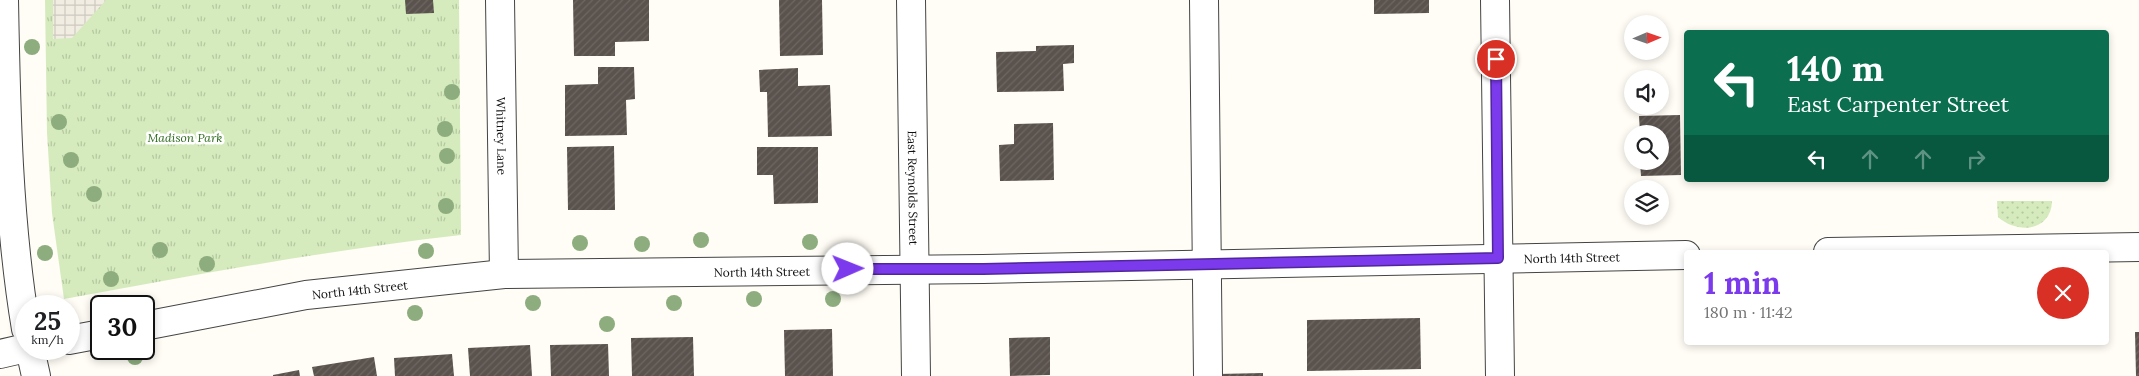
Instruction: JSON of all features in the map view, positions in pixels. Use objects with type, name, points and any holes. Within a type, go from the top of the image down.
[{"type":"street","points":[[4,0],[10,186],[22,295]]},
{"type":"street","name":"Whitney Lane","points":[[500,0],[504,274]]},
{"type":"street","name":"East Reynolds Street","points":[[911,0],[916,376]]},
{"type":"street","points":[[1204,0],[1208,376]]},
{"type":"street","points":[[1495,0],[1500,376]]},
{"type":"street","points":[[1952,250],[2139,247]]},
{"type":"street","name":"North 14th Street","points":[[155,324],[306,294],[504,274],[1684,255]]},
{"type":"street","points":[[0,354],[15,351]]},
{"type":"street","points":[[31,360],[36,376]]},
{"type":"green space","name":"Madison Park","points":[[45,0],[459,0],[461,235],[311,256],[80,296],[63,295],[52,213],[47,133]]},
{"type":"green space","points":[[1997,201],[2052,201],[2046,219],[2032,227],[2023,228],[2014,226],[1998,217]]},
{"type":"shaded area","points":[[53,0],[106,0],[72,38],[53,39]]},
{"type":"building","points":[[405,0],[433,0],[434,13],[406,14]]},
{"type":"building","points":[[573,0],[649,0],[649,41],[615,42],[615,56],[574,56]]},
{"type":"building","points":[[779,0],[822,0],[823,55],[780,56]]},
{"type":"building","points":[[1374,0],[1429,0],[1429,13],[1374,14]]},
{"type":"building","points":[[1074,45],[1074,63],[1063,64],[1064,91],[997,92],[996,52],[1036,51],[1036,46]]},
{"type":"building","points":[[598,67],[634,67],[635,99],[626,100],[627,135],[565,136],[565,85],[598,84]]},
{"type":"building","points":[[798,68],[798,86],[830,85],[832,136],[768,137],[767,92],[760,92],[759,70]]},
{"type":"building","points":[[1680,115],[1681,175],[1641,176],[1641,170],[1669,170],[1669,125],[1640,125],[1639,116]]},
{"type":"building","points":[[1053,123],[1054,180],[1000,181],[999,145],[1014,144],[1014,124]]},
{"type":"building","points":[[614,146],[615,210],[568,210],[567,147]]},
{"type":"building","points":[[757,147],[818,147],[818,203],[774,204],[773,175],[757,175]]},
{"type":"building","points":[[1420,318],[1421,369],[1307,371],[1307,320]]},
{"type":"building","points":[[832,329],[833,376],[785,376],[784,330]]},
{"type":"building","points":[[2135,332],[2139,332],[2139,376],[2136,376]]},
{"type":"building","points":[[693,337],[694,376],[632,376],[631,338]]},
{"type":"building","points":[[1050,337],[1050,375],[1010,376],[1009,338]]},
{"type":"building","points":[[608,344],[609,376],[551,376],[550,345]]},
{"type":"building","points":[[530,345],[532,376],[470,376],[468,348]]},
{"type":"building","points":[[452,354],[454,376],[395,376],[394,358]]},
{"type":"building","points":[[374,357],[377,376],[314,376],[312,367]]},
{"type":"building","points":[[299,370],[300,376],[273,376],[273,375]]},
{"type":"building","points":[[1263,373],[1263,376],[1218,376],[1218,374]]},
{"type":"route","points":[[848,269],[983,269],[1498,258],[1496,59]]}]
